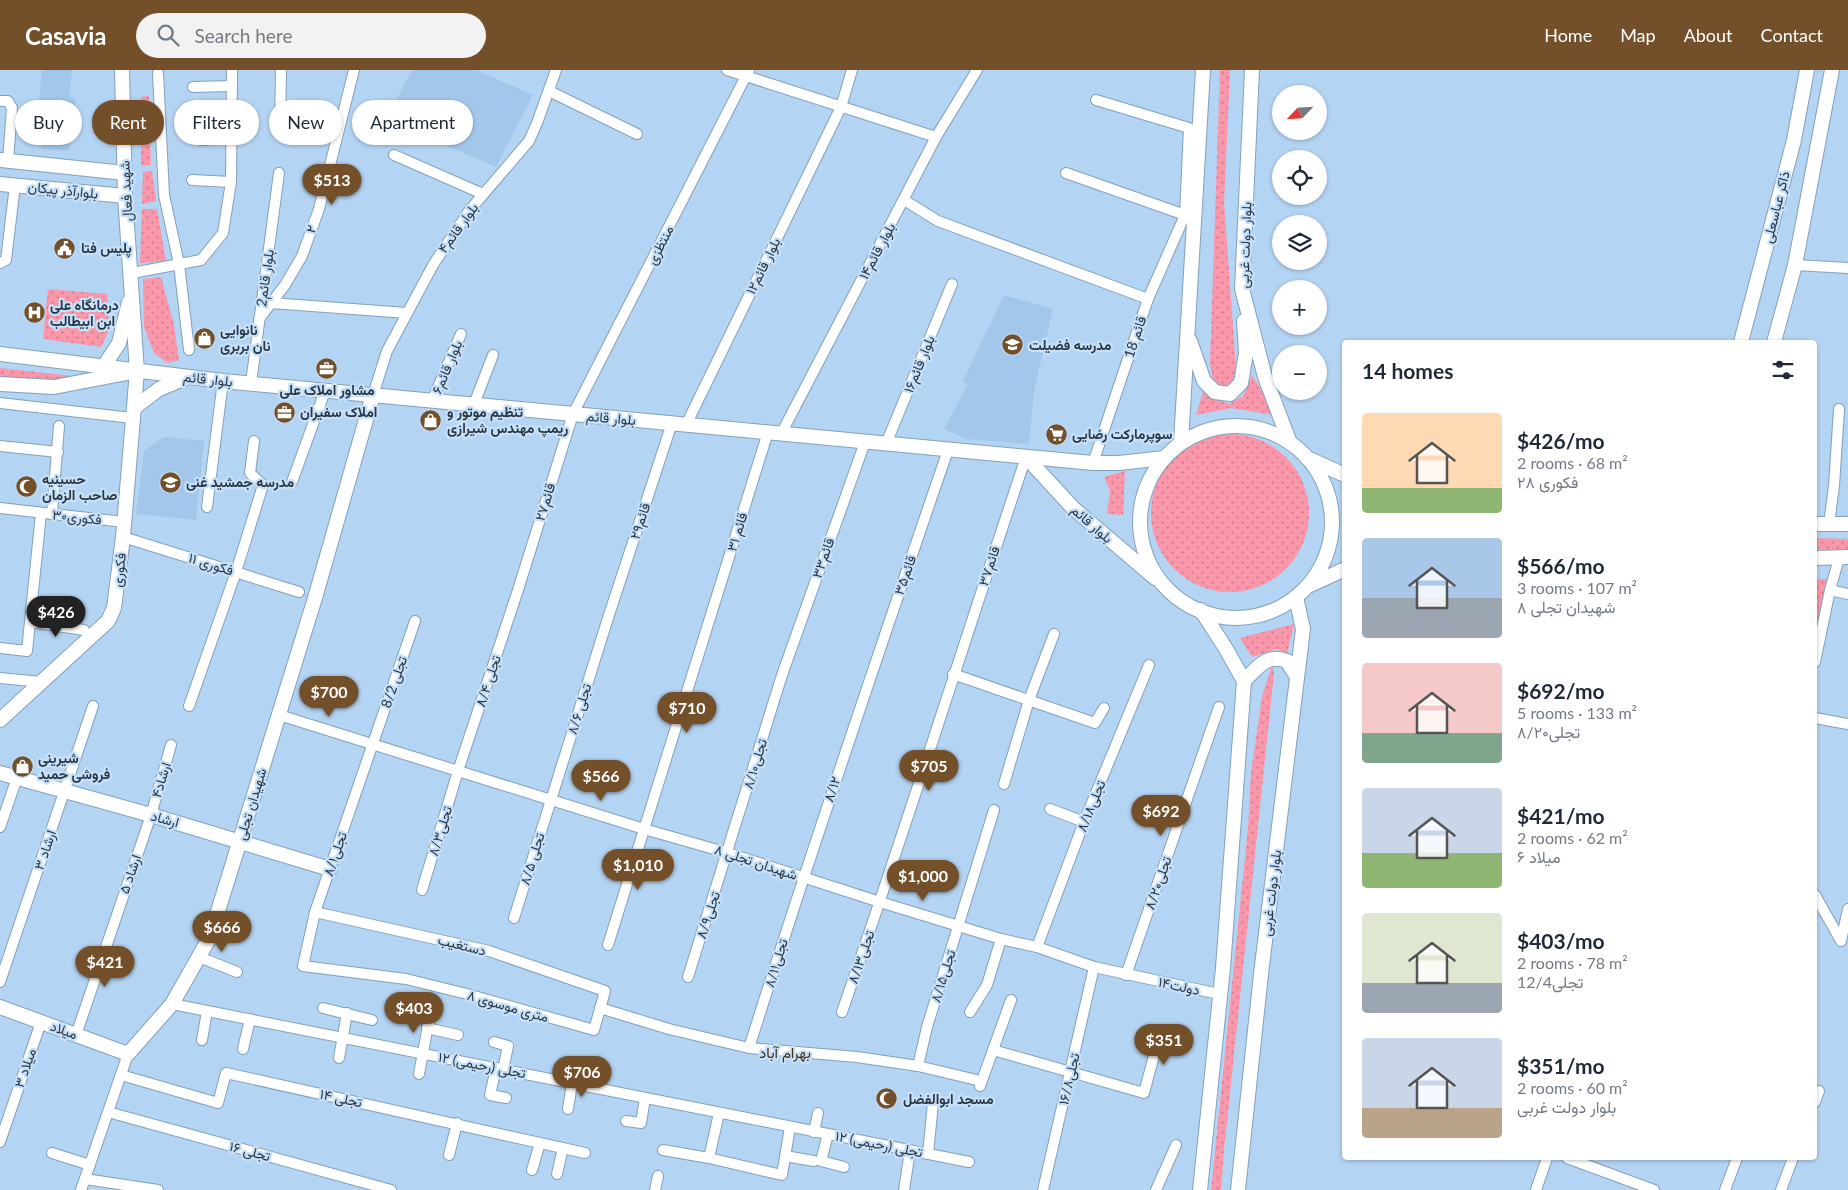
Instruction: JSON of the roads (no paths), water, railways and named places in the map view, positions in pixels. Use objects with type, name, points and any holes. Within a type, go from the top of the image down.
[{"type":"main road","name":"شهید فعال","points":[[122,70],[125,196],[132,273],[137,371]]},
{"type":"main road","points":[[1181,442],[1203,70]]},
{"type":"main road","name":"بلوار دولت غربی","points":[[1252,70],[1242,290],[1265,377],[1290,443]]},
{"type":"main road","name":"ذاکر عباسعلی","points":[[1743,340],[1794,140],[1807,70]]},
{"type":"main road","name":"ذاکر عباسعلی","points":[[1775,340],[1795,265],[1832,70]]},
{"type":"main road","name":"بلوارآذر پیکان","points":[[4,160],[125,173]]},
{"type":"main road","points":[[52,166],[52,189]]},
{"type":"main road","name":"بلوارآذر پیکان","points":[[0,184],[125,196]]},
{"type":"main road","points":[[104,366],[119,343],[133,289]]},
{"type":"main road","points":[[1187,330],[1194,356],[1204,381],[1215,392],[1230,394],[1241,383],[1246,353],[1242,290]]},
{"type":"main road","name":"بلوار قائم","points":[[0,354],[251,384],[1093,463],[1118,463],[1164,458]]},
{"type":"main road","name":"بلوار قائم","points":[[0,384],[54,387],[137,371]]},
{"type":"main road","name":"فکوری","points":[[0,720],[108,621],[114,608],[123,537],[137,371]]},
{"type":"main road","points":[[133,413],[160,389],[189,377]]},
{"type":"main road","name":"شهیدان تجلی","points":[[128,1054],[172,1004],[210,937],[318,589],[373,395]]},
{"type":"main road","points":[[1224,426],[1247,426],[1270,432],[1290,443],[1307,458],[1320,478],[1329,499],[1331,522],[1329,545],[1320,567],[1307,586],[1296,597],[1270,612],[1247,617],[1224,617],[1181,601],[1164,585],[1151,566],[1142,544],[1140,521],[1142,498],[1151,477],[1164,458],[1181,442],[1202,432],[1224,426]]},
{"type":"main road","name":"بلوار قائم","points":[[1026,457],[1073,508],[1164,585]]},
{"type":"main road","points":[[1307,458],[1342,474]]},
{"type":"main road","points":[[1822,524],[1848,524]]},
{"type":"main road","points":[[1817,558],[1844,557]]},
{"type":"main road","points":[[1307,586],[1342,570]]},
{"type":"main road","name":"بلوار دولت غربی","points":[[1238,1190],[1261,974],[1303,629],[1296,597]]},
{"type":"main road","points":[[1200,1190],[1222,968],[1244,681],[1201,610]]},
{"type":"main road","points":[[1244,681],[1261,663],[1274,658],[1287,661],[1297,678]]},
{"type":"main road","name":"ارشاد","points":[[0,773],[240,841],[330,869]]},
{"type":"main road","name":"میلاد","points":[[0,1007],[128,1054]]},
{"type":"street","points":[[232,70],[232,100]]},
{"type":"street","points":[[280,100],[281,70]]},
{"type":"street","name":"۲","points":[[259,319],[290,278],[302,256],[319,209],[354,70]]},
{"type":"street","name":"بلوار قائم۴","points":[[373,395],[386,352],[438,256],[469,211],[529,141],[538,123],[556,70]]},
{"type":"street","points":[[727,70],[748,73],[840,106],[936,137]]},
{"type":"street","name":"بلوار قائم۱۲","points":[[679,424],[840,106],[852,70]]},
{"type":"street","name":"بلوار قائم۱۴","points":[[774,433],[904,200],[936,137],[977,70]]},
{"type":"street","points":[[158,73],[164,195],[179,264],[189,350]]},
{"type":"street","name":"منتظزی","points":[[573,414],[748,73]]},
{"type":"street","points":[[193,87],[232,86]]},
{"type":"street","points":[[549,91],[637,134]]},
{"type":"street","points":[[0,100],[8,101],[12,108],[4,160]]},
{"type":"street","name":"18 قائم","points":[[1093,463],[1148,299],[1184,215],[1189,128],[1096,100]]},
{"type":"street","points":[[132,273],[201,260],[223,233],[231,182],[231,145]]},
{"type":"street","points":[[394,155],[483,194]]},
{"type":"street","name":"2بلوار قائم","points":[[251,384],[278,173]]},
{"type":"street","points":[[1066,173],[1184,215]]},
{"type":"street","points":[[192,180],[231,182]]},
{"type":"street","points":[[0,263],[6,260],[15,186]]},
{"type":"street","points":[[904,200],[938,221],[1148,299]]},
{"type":"street","points":[[1795,265],[1848,268]]},
{"type":"street","name":"بلوار قائم۱۶","points":[[886,444],[952,284]]},
{"type":"street","points":[[271,303],[407,313]]},
{"type":"street","name":"بلوار قائم۶","points":[[432,401],[461,334]]},
{"type":"street","points":[[474,404],[493,355]]},
{"type":"street","points":[[207,507],[223,381]]},
{"type":"street","points":[[292,482],[325,390]]},
{"type":"street","points":[[0,403],[133,413]]},
{"type":"street","points":[[1822,524],[1834,486],[1839,409]]},
{"type":"street","name":"قائم۲۷","points":[[518,590],[573,414]]},
{"type":"street","name":"قائم۲۹","points":[[608,618],[679,424]]},
{"type":"street","points":[[52,514],[59,426]]},
{"type":"street","name":"قائم ۳۱","points":[[608,945],[706,632],[774,433]]},
{"type":"street","points":[[189,706],[236,572],[263,485],[250,473],[254,441]]},
{"type":"street","name":"قائم۳۳","points":[[782,675],[865,442]]},
{"type":"street","points":[[0,446],[58,452]]},
{"type":"street","name":"قائم۳۵","points":[[862,700],[948,450]]},
{"type":"street","name":"قائم۳۷","points":[[880,902],[953,674],[1026,457]]},
{"type":"street","name":"فکوری۳۰","points":[[0,508],[124,522]]},
{"type":"street","points":[[0,648],[27,651],[41,512]]},
{"type":"street","name":"فکوری ۱۱","points":[[123,537],[299,592]]},
{"type":"street","points":[[1817,652],[1830,590],[1844,557]]},
{"type":"street","name":"۸/۴ تجلی","points":[[458,771],[518,590]]},
{"type":"street","points":[[1830,590],[1848,594]]},
{"type":"street","name":"تجلی ۸/۶","points":[[551,799],[608,618]]},
{"type":"street","name":"8/2 تجلی","points":[[372,744],[415,621]]},
{"type":"street","points":[[31,622],[84,630]]},
{"type":"street","points":[[1004,784],[1029,700],[1054,634]]},
{"type":"street","name":"تجلی۸/۱۸","points":[[1037,947],[1084,822],[1149,665]]},
{"type":"street","points":[[953,674],[1095,723],[1104,708]]},
{"type":"street","name":"تجلی۸/۱۰","points":[[728,853],[782,675]]},
{"type":"street","points":[[0,678],[42,682]]},
{"type":"street","name":"۸/۱۲","points":[[803,877],[862,700]]},
{"type":"street","name":"۳ ارشاد","points":[[0,982],[93,706]]},
{"type":"street","name":"تجلی۸/۲۰","points":[[1126,975],[1219,707]]},
{"type":"street","name":"شهیدان تجلی ۸","points":[[279,715],[958,926],[1037,947],[1094,967],[1140,977]]},
{"type":"street","points":[[1817,718],[1848,724]]},
{"type":"street","name":"تجلی۸/۱","points":[[303,966],[315,912],[372,744]]},
{"type":"street","name":"۴ارشاد","points":[[150,815],[171,745]]},
{"type":"street","name":"تجلی۸/۳","points":[[422,890],[458,771]]},
{"type":"street","points":[[0,827],[17,778]]},
{"type":"street","name":"تجلی ۸/۵","points":[[514,918],[551,799]]},
{"type":"street","points":[[1050,809],[1084,822]]},
{"type":"street","name":"تجلی۸/۱۵","points":[[918,1066],[928,1027],[994,810]]},
{"type":"street","name":"۵ ارشاد","points":[[76,1035],[150,815]]},
{"type":"street","name":"تجلی۸/۹","points":[[688,977],[728,853]]},
{"type":"street","name":"تجلی۸/۱۱","points":[[749,1048],[803,877]]},
{"type":"street","points":[[1817,897],[1845,941]]},
{"type":"street","name":"تجلی۸/۱۳","points":[[842,1012],[880,902]]},
{"type":"street","points":[[1845,941],[1848,909]]},
{"type":"street","name":"دستغیب","points":[[315,912],[489,951],[606,992],[600,1008]]},
{"type":"street","points":[[970,1012],[987,985],[1001,938]]},
{"type":"street","points":[[199,957],[237,972]]},
{"type":"street","name":"۸ متری موسوی","points":[[303,966],[406,979],[594,1030],[600,1008]]},
{"type":"street","name":"تجلی۱۶/۸","points":[[1043,1190],[1094,967]]},
{"type":"street","name":"۱۴دولت","points":[[1140,977],[1219,994]]},
{"type":"street","points":[[600,1008],[669,1029],[749,1048],[836,1055],[918,1066],[980,1084],[1011,1000]]},
{"type":"street","name":"۱۲ تجلی (رحیمی)","points":[[172,1004],[969,1162]]},
{"type":"street","points":[[323,1008],[372,1020]]},
{"type":"street","points":[[202,1040],[207,1011]]},
{"type":"street","points":[[339,1058],[347,1013]]},
{"type":"street","points":[[406,1016],[458,1035]]},
{"type":"street","points":[[243,1049],[250,1019]]},
{"type":"street","name":"۳ میلاد","points":[[0,1142],[41,1022]]},
{"type":"street","points":[[419,1074],[428,1024]]},
{"type":"street","points":[[993,1050],[1144,1093],[1160,1033]]},
{"type":"street","points":[[494,1042],[508,1046],[490,1094],[506,1098]]},
{"type":"street","name":"شهیدان تجلی","points":[[81,1190],[128,1054]]},
{"type":"street","name":"تجلی ۱۴","points":[[121,1075],[218,1103],[226,1073],[585,1153]]},
{"type":"street","points":[[568,1109],[572,1083]]},
{"type":"street","points":[[1817,1098],[1820,1091]]},
{"type":"street","points":[[626,1121],[641,1123],[645,1098]]},
{"type":"street","points":[[928,1154],[933,1103]]},
{"type":"street","name":"۱۶ تجلی","points":[[108,1112],[392,1190]]},
{"type":"street","points":[[708,1158],[719,1112]]},
{"type":"street","points":[[814,1132],[818,1113]]},
{"type":"street","points":[[449,1155],[457,1123]]},
{"type":"street","points":[[662,1150],[708,1158],[782,1175],[790,1127]]},
{"type":"street","points":[[828,1134],[821,1162],[844,1167]]},
{"type":"street","points":[[532,1170],[540,1143]]},
{"type":"street","points":[[1156,1190],[1176,1145]]},
{"type":"street","points":[[557,1174],[563,1148]]},
{"type":"street","points":[[904,1190],[910,1151]]},
{"type":"street","points":[[52,1153],[90,1165]]},
{"type":"street","points":[[785,1156],[814,1161]]},
{"type":"street","points":[[1536,1190],[1546,1160]]},
{"type":"street","points":[[1572,1160],[1632,1186],[1654,1190]]},
{"type":"street","points":[[1725,1190],[1737,1160]]},
{"type":"street","points":[[1781,1190],[1793,1160]]},
{"type":"street","points":[[655,1190],[658,1176]]},
{"type":"street","points":[[85,1179],[158,1190]]},
{"type":"place","name":"پلیس فتا","points":[[65,248]]},
{"type":"place","name":"درمانگاه علی ابن ابیطالب","points":[[34,313]]},
{"type":"place","name":"نانوایی نان بربری","points":[[204,338]]},
{"type":"place","name":"مدرسه فضیلت","points":[[1013,345]]},
{"type":"place","name":"مشاور املاک علی","points":[[327,368]]},
{"type":"place","name":"املاک سفیران","points":[[284,412]]},
{"type":"place","name":"تنظیم موتور و ریمپ مهندس شیرازی","points":[[431,420]]},
{"type":"place","name":"سوپرمارکت رضایی","points":[[1056,434]]},
{"type":"place","name":"مدرسه جمشید غنی","points":[[170,482]]},
{"type":"place","name":"حسینیه صاحب الزمان","points":[[26,487]]},
{"type":"place","name":"شیرینی فروشی حمید","points":[[22,766]]},
{"type":"place","name":"مسجد ابوالفضل","points":[[887,1099]]},
{"type":"district","name":"بهرام آباد","points":[[785,1053]]}]
